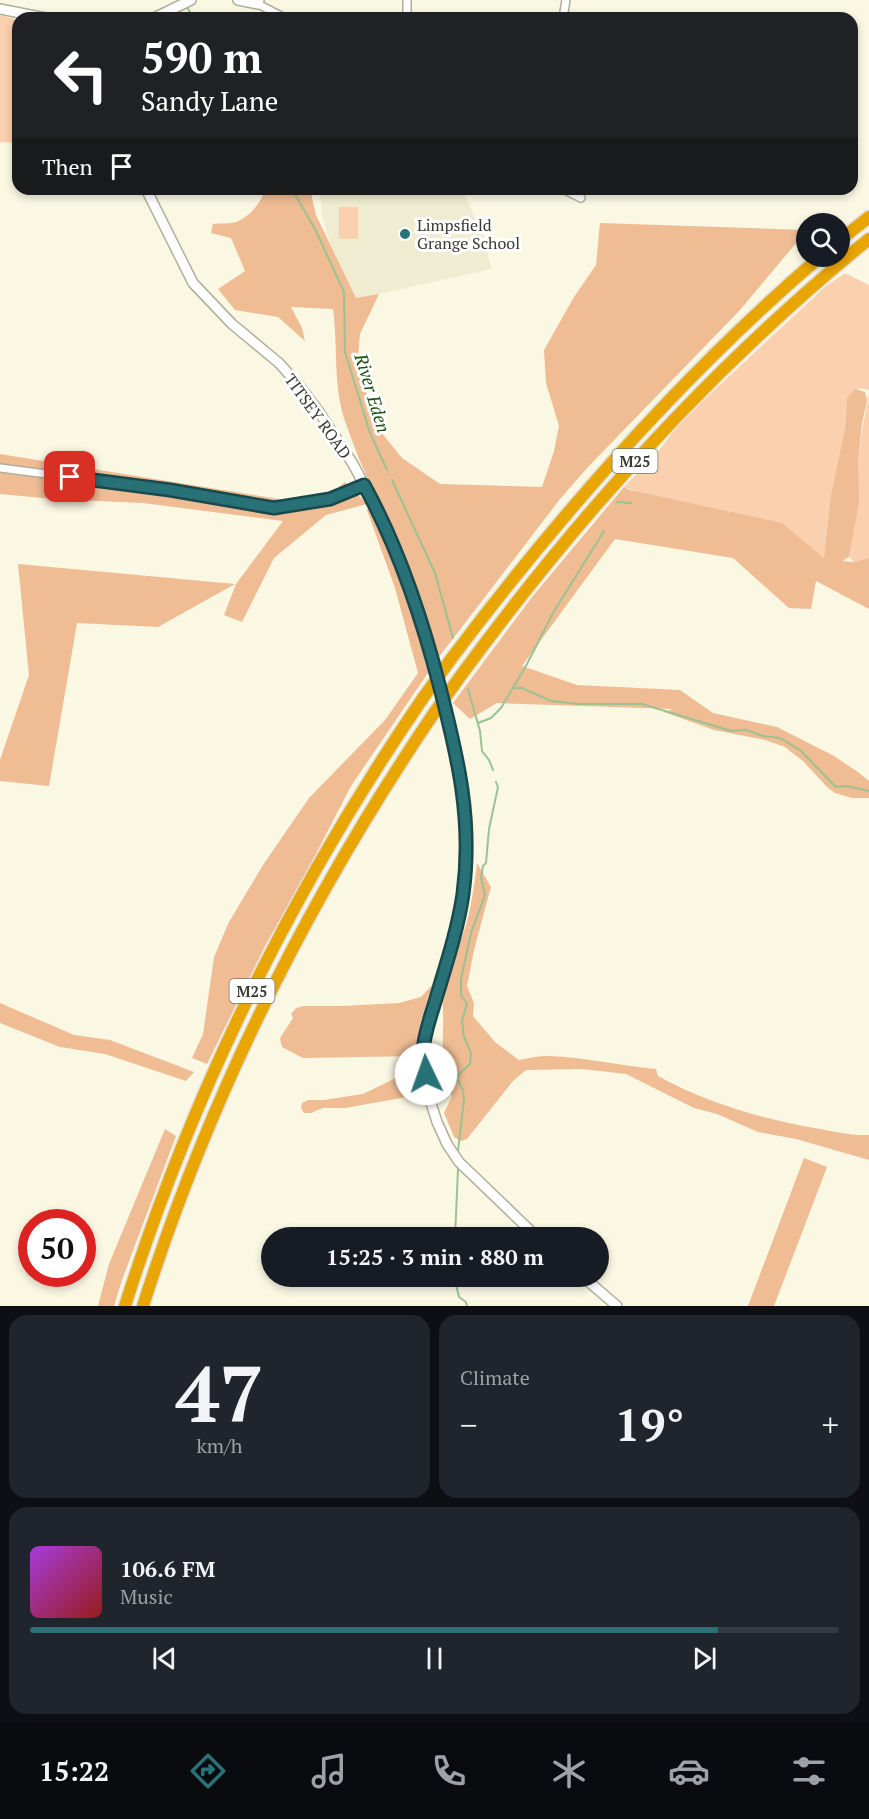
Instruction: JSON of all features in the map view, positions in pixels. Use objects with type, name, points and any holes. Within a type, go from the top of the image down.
[{"type":"highway","points":[[850,232],[869,217]]},
{"type":"highway","name":"M25","points":[[143,1306],[193,1165],[260,1013],[299,935],[342,858],[379,796],[434,713],[528,586],[613,485],[710,381],[774,321],[869,239]]},
{"type":"highway","name":"M25","points":[[125,1306],[158,1210],[219,1061],[294,909],[391,746],[451,659],[537,548],[617,455],[702,367],[810,267]]},
{"type":"main road","points":[[166,12],[190,0]]},
{"type":"main road","points":[[238,0],[258,2]]},
{"type":"main road","points":[[0,9],[15,12]]},
{"type":"main road","name":"TITSEY ROAD","points":[[149,195],[193,283],[226,318],[279,363],[319,412],[364,485],[391,540],[417,607],[453,739],[465,798],[467,825],[463,895],[454,937],[429,1020],[423,1052],[431,1105],[447,1144],[459,1162],[527,1227]]},
{"type":"main road","points":[[595,1287],[617,1306]]},
{"type":"street","points":[[258,2],[275,12]]},
{"type":"street","points":[[575,195],[581,198]]},
{"type":"street","points":[[0,468],[170,490],[274,508],[330,499],[364,485]]},
{"type":"shaded area","points":[[0,15],[12,18],[12,143],[0,142]]},
{"type":"shaded area","points":[[262,195],[311,195],[316,215],[356,298],[379,294],[360,334],[357,368],[381,432],[402,458],[440,484],[542,487],[554,451],[559,426],[546,383],[544,350],[574,297],[596,265],[600,223],[796,230],[796,243],[740,310],[560,499],[439,657],[436,656],[405,558],[368,479],[344,418],[338,391],[333,309],[291,307],[302,328],[305,341],[278,317],[235,310],[218,289],[245,271],[231,238],[211,233],[213,224],[234,223],[251,212]]},
{"type":"shaded area","name":"Limpsfield Grange School","points":[[320,195],[465,195],[491,251],[487,252],[492,269],[356,299],[334,255],[322,216]]},
{"type":"shaded area","points":[[339,207],[358,207],[358,239],[339,239]]},
{"type":"shaded area","points":[[845,273],[869,285],[869,390],[856,390],[847,398],[845,428],[831,494],[824,557],[624,487],[661,448],[677,427],[710,394],[826,286]]},
{"type":"shaded area","points":[[855,389],[865,392],[867,401],[858,462],[859,503],[849,557],[842,561],[854,562],[869,558],[869,609],[816,581],[811,609],[789,608],[733,558],[615,539],[522,666],[577,685],[680,690],[713,713],[777,727],[834,756],[869,781],[869,798],[852,798],[835,793],[803,761],[785,747],[765,740],[714,730],[664,712],[673,709],[497,703],[470,719],[453,703],[532,597],[624,487],[782,523],[824,557],[831,494],[845,428],[847,398]]},
{"type":"shaded area","points":[[867,395],[869,397],[869,558],[854,562],[849,557],[858,505],[858,462]]},
{"type":"shaded area","points":[[0,454],[285,500],[327,497],[345,482],[367,504],[326,515],[274,558],[242,622],[224,615],[236,584],[283,521],[143,503],[0,494]]},
{"type":"shaded area","points":[[371,505],[402,580],[430,670],[351,786],[265,946],[207,1064],[192,1058],[203,1034],[214,957],[229,922],[263,865],[309,798],[385,720],[418,673],[395,588],[367,510]]},
{"type":"shaded area","points":[[18,564],[235,584],[158,627],[77,623],[49,786],[0,781],[0,760],[29,675]]},
{"type":"shaded area","points":[[477,863],[491,887],[467,986],[474,1003],[473,1016],[495,1042],[519,1060],[548,1056],[656,1069],[658,1076],[714,1102],[794,1124],[848,1134],[869,1135],[869,1160],[796,1139],[758,1132],[717,1114],[694,1108],[626,1074],[582,1069],[526,1070],[513,1081],[467,1139],[461,1141],[454,1137],[444,1113],[452,1096],[448,1089],[443,1064],[444,989],[468,918]]},
{"type":"shaded area","points":[[432,985],[420,1024],[417,1056],[303,1058],[282,1047],[280,1038],[293,1018],[291,1014],[296,1008],[399,1003],[421,997]]},
{"type":"shaded area","points":[[0,1003],[74,1035],[110,1040],[194,1072],[186,1081],[105,1054],[60,1047],[0,1023]]},
{"type":"shaded area","points":[[404,1074],[419,1074],[418,1095],[345,1108],[323,1108],[311,1113],[304,1113],[301,1108],[302,1103],[308,1100],[363,1094]]},
{"type":"shaded area","points":[[165,1129],[176,1136],[114,1306],[98,1306],[109,1264]]},
{"type":"shaded area","points":[[804,1158],[827,1167],[774,1306],[748,1306]]},
{"type":"waterway","name":"River Eden","points":[[186,5],[190,12]]},
{"type":"waterway","name":"River Eden","points":[[295,195],[316,231],[344,292],[345,352],[370,433],[387,470]]},
{"type":"waterway","name":"River Eden","points":[[392,480],[435,573],[453,638]]},
{"type":"waterway","points":[[617,502],[631,503]]},
{"type":"waterway","points":[[478,723],[491,718],[501,708],[553,613],[604,531]]},
{"type":"waterway","points":[[513,688],[522,688],[551,701],[578,704],[642,704],[731,731],[746,730],[763,736],[780,738],[800,750],[836,787],[847,786],[869,791]]},
{"type":"waterway","name":"River Eden","points":[[468,689],[480,731],[482,751],[493,770]]},
{"type":"waterway","name":"River Eden","points":[[458,1151],[464,1100],[463,1090],[457,1079],[470,1064],[471,1053],[464,1037],[462,1021],[467,1004],[461,995],[461,979],[471,933],[485,895],[481,878],[483,866],[486,863],[489,829],[498,787],[496,782]]},
{"type":"waterway","name":"River Eden","points":[[455,1227],[458,1169]]},
{"type":"waterway","name":"River Eden","points":[[457,1287],[459,1297],[466,1302],[467,1306]]},
{"type":"place","name":"Limpsfield Grange School","points":[[405,234]]},
{"type":"route","points":[[70,477],[170,490],[274,508],[330,499],[364,485],[391,540],[417,607],[453,739],[465,798],[467,825],[463,895],[459,919],[429,1020],[423,1052],[426,1074]]}]
